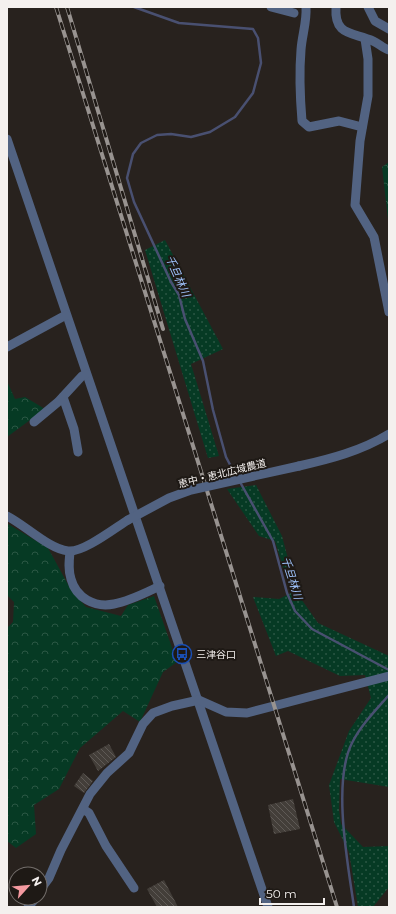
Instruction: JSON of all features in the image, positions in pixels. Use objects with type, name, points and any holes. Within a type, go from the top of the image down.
[{"type":"street","points":[[271,7],[294,13]]},
{"type":"street","points":[[306,7],[307,18],[302,41],[299,69],[302,121],[309,127],[339,121],[362,127]]},
{"type":"street","points":[[336,7],[335,15],[339,27],[350,34],[372,41],[389,50]]},
{"type":"street","points":[[368,7],[375,21],[389,29]]},
{"type":"street","points":[[365,39],[368,58],[368,96],[362,127],[355,205],[374,237],[389,312]]},
{"type":"street","points":[[7,138],[268,907]]},
{"type":"street","points":[[7,347],[66,315]]},
{"type":"street","points":[[34,422],[63,397],[82,376],[86,374]]},
{"type":"street","points":[[63,397],[74,429],[78,452]]},
{"type":"street","name":"恵中・恵北広域農道","points":[[70,552],[86,546],[128,520],[169,498],[191,490],[299,466],[344,454],[372,443],[389,434]]},
{"type":"street","points":[[7,516],[58,549],[70,552],[70,579],[80,595],[93,603],[113,605],[127,601],[160,586]]},
{"type":"street","points":[[48,878],[90,794],[107,773],[129,753],[143,724],[153,713],[172,706],[199,700],[226,712],[247,713],[384,677]]},
{"type":"street","points":[[83,809],[88,813],[106,846],[134,888]]},
{"type":"green space","points":[[389,162],[389,228],[382,167]]},
{"type":"green space","points":[[165,240],[223,349],[191,364],[219,456],[208,458],[145,250]]},
{"type":"green space","points":[[7,381],[15,399],[25,397],[45,409],[7,437]]},
{"type":"green space","points":[[256,485],[282,536],[297,593],[318,623],[389,656],[389,787],[340,779],[339,810],[341,824],[363,847],[389,846],[389,887],[373,907],[358,907],[349,852],[334,822],[329,785],[349,731],[371,698],[365,675],[340,676],[288,651],[276,656],[253,597],[279,599],[291,593],[275,541],[259,536],[227,489]]},
{"type":"green space","points":[[8,524],[48,548],[71,590],[86,607],[121,616],[128,605],[154,596],[177,662],[163,672],[140,722],[123,711],[80,748],[59,789],[34,805],[36,834],[16,848],[7,841],[7,628],[13,622],[14,602],[7,595]]},
{"type":"building","points":[[109,744],[116,757],[98,771],[89,755]]},
{"type":"building","points":[[83,773],[93,781],[84,793],[74,786]]},
{"type":"building","points":[[293,799],[300,829],[274,834],[268,805]]},
{"type":"building","points":[[164,880],[178,907],[157,907],[147,889]]},
{"type":"waterway","name":"千旦林川","points":[[134,7],[179,23],[253,29],[258,38],[261,63],[253,93],[235,117],[210,132],[191,137],[171,134],[157,135],[141,143],[133,154],[127,178],[134,202],[171,282],[179,295],[185,319],[203,361],[213,410],[226,457],[237,478]]},
{"type":"waterway","name":"千旦林川","points":[[240,482],[273,541],[287,593],[295,611],[312,629],[389,670]]},
{"type":"waterway","name":"千旦林川","points":[[354,907],[343,824],[343,779],[346,760],[352,743],[360,730],[389,695]]},
{"type":"railway","points":[[56,7],[337,907]]},
{"type":"railway","points":[[67,7],[163,329]]},
{"type":"place","name":"三津谷口","points":[[182,654]]}]
